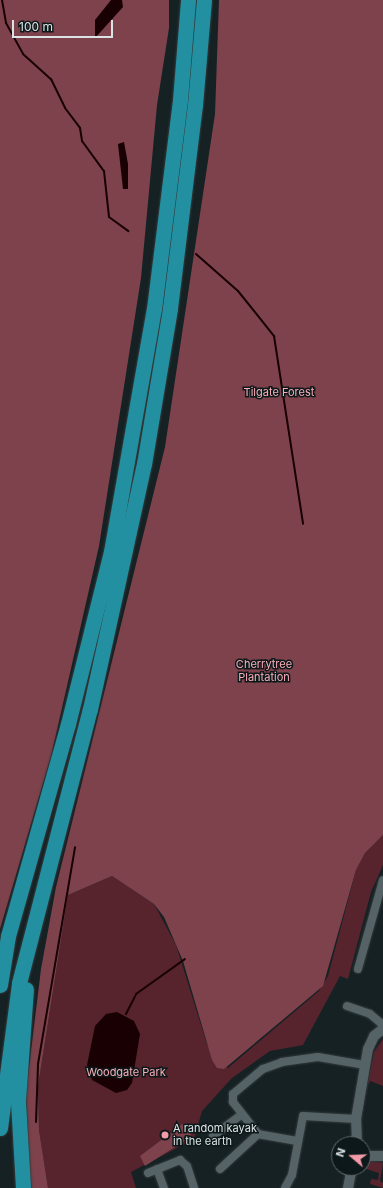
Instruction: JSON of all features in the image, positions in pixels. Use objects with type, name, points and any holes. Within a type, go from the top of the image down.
[{"type":"highway","points":[[0,975],[6,948],[68,724],[110,552],[154,309],[180,100],[188,0]]},
{"type":"highway","points":[[0,1128],[14,1008],[38,899],[90,709],[144,464],[171,300],[195,105],[204,0]]},
{"type":"highway","points":[[23,1188],[19,1082],[38,899]]},
{"type":"highway","points":[[0,985],[6,948]]},
{"type":"street","points":[[358,969],[382,884]]},
{"type":"street","points":[[347,1006],[370,1014],[383,1025]]},
{"type":"street","points":[[357,1136],[356,1119],[370,1042],[383,1029]]},
{"type":"street","points":[[297,1141],[258,1134],[232,1101],[233,1094],[276,1063],[318,1057],[365,1065]]},
{"type":"street","points":[[213,1136],[242,1114]]},
{"type":"street","points":[[285,1188],[292,1174],[297,1141],[305,1115],[356,1119]]},
{"type":"street","points":[[220,1169],[258,1134]]},
{"type":"street","points":[[371,1156],[383,1156]]},
{"type":"street","points":[[148,1173],[183,1161],[194,1188]]},
{"type":"street","points":[[157,1169],[164,1188]]},
{"type":"street","points":[[348,1188],[350,1176]]},
{"type":"green space","points":[[0,0],[169,0],[169,28],[157,105],[141,278],[99,546],[51,756],[0,929]]},
{"type":"green space","name":"Tilgate Forest","points":[[219,0],[383,0],[383,835],[365,853],[356,870],[323,986],[224,1069],[217,1068],[212,1060],[183,961],[164,917],[154,904],[112,876],[68,895],[38,1086],[39,1130],[48,1188],[30,1188],[26,1092],[41,969],[56,887],[165,447],[215,114]]},
{"type":"green space","name":"Woodgate Park","points":[[383,835],[383,865],[371,892],[348,979],[340,976],[303,1045],[270,1051],[232,1078],[202,1111],[194,1139],[131,1172],[136,1188],[48,1188],[39,1130],[38,1086],[68,895],[112,876],[154,904],[176,945],[207,1044],[228,1068],[319,991],[328,976],[356,870],[365,853]]},
{"type":"green space","points":[[383,1039],[383,1086],[370,1081],[367,1087],[374,1052]]},
{"type":"green space","points":[[184,1123],[194,1139],[189,1138],[145,1166],[140,1156]]},
{"type":"green space","points":[[371,1161],[383,1163],[380,1181],[383,1183],[383,1188],[370,1184],[371,1179],[378,1180],[379,1173],[371,1170]]},
{"type":"shaded area","points":[[111,0],[122,0],[123,7],[95,38],[95,20]]},
{"type":"shaded area","points":[[124,142],[128,164],[128,189],[123,189],[118,144]]},
{"type":"shaded area","points":[[117,1012],[134,1021],[140,1034],[132,1083],[127,1090],[116,1093],[92,1080],[87,1065],[95,1026],[106,1014]]},
{"type":"waterway","points":[[2,0],[6,23],[23,54],[51,79],[65,108],[80,128],[82,141],[104,171],[109,217],[128,231]]},
{"type":"waterway","points":[[196,254],[238,291],[274,336],[303,524]]},
{"type":"waterway","points":[[36,1122],[38,1064],[75,847]]},
{"type":"waterway","points":[[126,1014],[136,994],[185,959]]},
{"type":"place","name":"A random kayak in the earth","points":[[165,1135]]},
{"type":"park label","name":"Cherrytree Plantation","points":[[264,671]]}]
